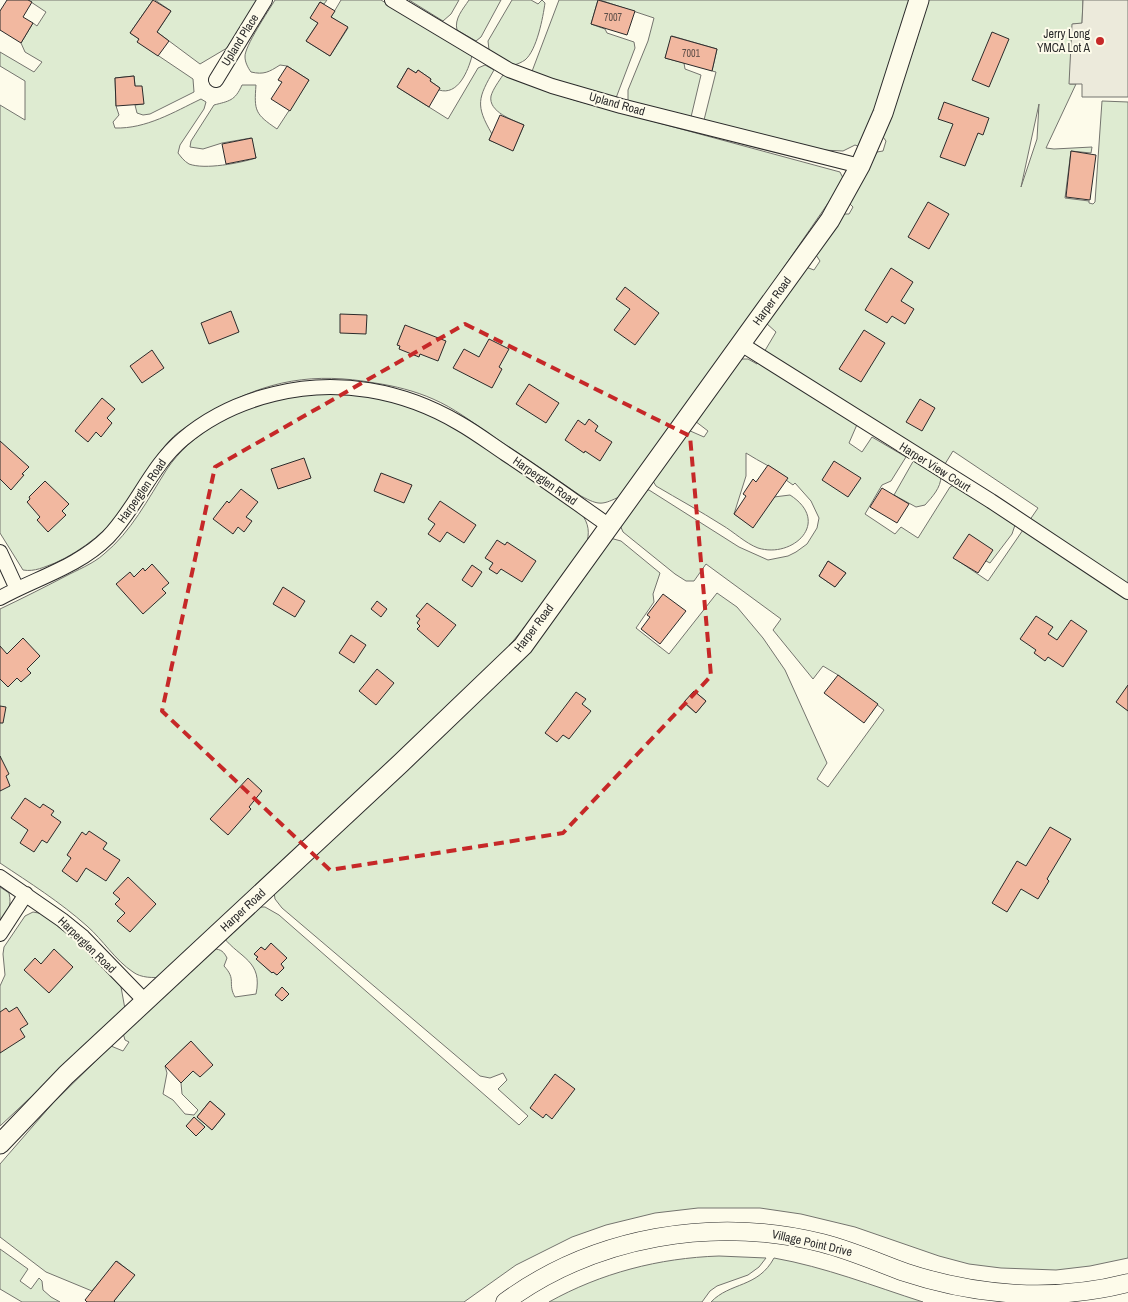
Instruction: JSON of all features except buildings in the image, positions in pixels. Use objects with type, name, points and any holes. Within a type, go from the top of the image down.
[{"type":"main road","name":"Harper Road","points":[[0,1144],[60,1081],[394,770],[522,646],[830,220],[860,166],[883,113],[918,0]]},
{"type":"street","name":"Upland Place","points":[[216,80],[265,0]]},
{"type":"street","name":"Upland Road","points":[[392,0],[509,70],[552,86],[621,106],[860,166]]},
{"type":"street","name":"Harper View Court","points":[[741,344],[991,501],[1128,592]]},
{"type":"street","name":"Harperglen Road","points":[[0,598],[73,563],[95,549],[118,525],[153,471],[185,438],[206,422],[231,408],[258,398],[285,391],[314,387],[370,390],[428,406],[459,423],[545,480],[608,525]]},
{"type":"street","points":[[0,552],[17,589]]},
{"type":"street","name":"Harperglen Road","points":[[0,877],[83,937],[145,1002]]},
{"type":"street","points":[[0,934],[26,894]]},
{"type":"street","name":"Village Point Drive","points":[[505,1302],[518,1292],[566,1266],[609,1248],[660,1236],[711,1231],[773,1233],[801,1238],[850,1251],[905,1272],[960,1287],[996,1292],[1056,1294],[1128,1283]]},
{"type":"highlighted area","points":[[465,324],[690,436],[711,676],[563,833],[330,870],[162,711],[215,467]]},
{"type":"green space","points":[[28,0],[153,0],[130,33],[139,39],[138,42],[193,79],[194,92],[150,114],[143,115],[137,113],[135,105],[143,104],[135,86],[134,76],[115,78],[116,106],[119,115],[113,122],[115,128],[138,126],[160,119],[201,99],[206,102],[204,109],[180,145],[178,153],[187,163],[196,166],[222,165],[256,158],[251,138],[222,143],[203,149],[190,147],[191,141],[214,105],[231,100],[242,85],[256,85],[255,101],[257,111],[277,129],[309,80],[287,66],[280,65],[269,71],[259,73],[251,72],[247,65],[245,57],[248,45],[275,0],[327,0],[324,4],[320,2],[311,18],[318,23],[306,41],[330,56],[348,28],[331,17],[341,0],[381,0],[472,56],[465,75],[457,86],[452,89],[446,91],[439,90],[440,88],[430,81],[431,79],[418,70],[416,73],[408,68],[397,87],[448,119],[478,68],[485,65],[494,70],[482,95],[481,102],[483,116],[492,134],[489,140],[513,150],[524,125],[502,115],[493,107],[491,102],[492,93],[503,75],[574,100],[840,172],[844,180],[753,312],[621,496],[597,503],[581,496],[456,411],[405,389],[332,378],[291,381],[233,400],[184,428],[163,448],[127,504],[113,522],[95,538],[55,563],[39,569],[23,570],[0,533],[0,105],[25,120],[25,81],[0,66],[0,52],[34,72],[42,62],[25,52],[21,43],[33,23],[37,26],[46,12]]},
{"type":"green space","points":[[155,0],[258,0],[227,48],[200,64],[157,32],[171,11]]},
{"type":"green space","points":[[409,0],[459,0],[451,14],[443,21]]},
{"type":"green space","points":[[469,0],[501,0],[481,37],[476,41],[457,30],[456,26],[458,18]]},
{"type":"green space","points":[[512,0],[531,0],[538,4],[542,0],[545,3],[539,33],[533,49],[525,60],[514,65],[489,50],[488,41]]},
{"type":"green space","points":[[559,0],[598,0],[591,24],[605,29],[607,33],[634,42],[635,48],[616,98],[531,74]]},
{"type":"green space","points":[[600,0],[910,0],[880,100],[860,147],[855,145],[843,151],[822,150],[704,120],[716,72],[712,71],[717,49],[672,36],[665,58],[684,63],[685,69],[701,75],[691,117],[628,101],[628,90],[648,41],[654,18]]},
{"type":"green space","points":[[927,0],[1083,0],[1082,24],[1073,24],[1070,84],[1076,84],[1046,148],[1092,147],[1091,153],[1071,151],[1065,198],[1089,201],[1089,203],[1093,204],[1095,202],[1102,101],[1128,102],[1128,1258],[1090,1266],[1056,1270],[1001,1268],[969,1264],[939,1256],[855,1227],[801,1214],[760,1208],[698,1208],[655,1213],[606,1225],[572,1237],[516,1265],[464,1302],[115,1302],[134,1275],[117,1261],[92,1291],[46,1272],[0,1237],[0,1164],[53,1103],[111,1046],[123,1051],[129,1042],[125,1040],[123,1033],[214,949],[222,951],[227,958],[224,966],[230,975],[235,997],[256,994],[256,974],[253,967],[224,938],[259,907],[265,907],[279,915],[519,1125],[528,1116],[498,1089],[507,1080],[503,1073],[490,1078],[480,1076],[282,908],[275,899],[274,892],[487,693],[610,538],[621,541],[660,573],[653,594],[654,602],[636,628],[669,654],[717,593],[737,607],[763,638],[785,670],[827,763],[817,779],[828,787],[884,710],[823,666],[813,679],[773,630],[781,619],[706,564],[694,581],[686,581],[623,532],[620,525],[645,490],[649,490],[739,547],[768,560],[788,556],[796,552],[807,544],[817,528],[819,518],[811,501],[795,483],[793,485],[782,474],[746,453],[746,476],[734,514],[753,527],[774,497],[790,495],[802,505],[808,516],[808,527],[803,536],[795,543],[784,548],[771,550],[758,548],[656,486],[653,481],[688,430],[704,437],[708,431],[695,421],[739,359],[748,359],[757,364],[776,332],[766,323],[806,267],[814,270],[820,261],[816,255],[843,214],[849,214],[853,207],[849,203],[877,152],[883,151],[886,141],[883,137],[916,42]],"holes":[[[1039,104],[1037,139],[1021,187]],[[862,413],[945,464],[953,451],[1038,508],[988,581],[954,558],[990,563],[1012,534],[1015,525],[954,485],[950,487],[918,538],[901,527],[895,534],[865,514],[882,485],[891,481],[906,457],[872,437],[862,452],[849,443]],[[828,561],[846,573],[835,587],[819,576]],[[694,691],[706,701],[696,713],[684,703]],[[271,943],[284,968],[277,975],[272,973],[254,954],[261,947],[265,950]],[[191,1041],[193,1071],[181,1083],[182,1094],[198,1110],[194,1115],[185,1114],[173,1100],[163,1094],[167,1073],[165,1066]],[[210,1101],[225,1114],[212,1130],[197,1117]]]},
{"type":"green space","points":[[345,392],[411,406],[456,426],[581,513],[588,528],[586,546],[540,608],[500,657],[163,977],[140,975],[120,962],[77,917],[0,863],[0,609],[85,567],[104,554],[123,536],[176,457],[199,435],[212,426],[240,411],[269,401],[297,396]]},
{"type":"green space","points":[[915,458],[941,476],[938,488],[925,505],[916,507],[894,495]]},
{"type":"green space","points":[[0,887],[9,893],[10,905],[0,921]]},
{"type":"green space","points":[[33,912],[44,914],[82,944],[121,987],[125,1009],[0,1126],[0,986],[5,975],[4,947],[25,916]]},
{"type":"green space","points":[[0,1249],[28,1269],[20,1281],[31,1289],[39,1278],[42,1281],[43,1290],[60,1302],[22,1302],[0,1289]]},
{"type":"green space","points":[[719,1256],[766,1258],[759,1267],[748,1275],[717,1286],[710,1291],[702,1302],[549,1302],[589,1283],[631,1269],[674,1260]]},
{"type":"green space","points":[[774,1258],[830,1272],[923,1302],[711,1302],[727,1291],[760,1275]]},
{"type":"shaded area","name":"Jerry Long YMCA Lot A","points":[[1083,0],[1128,0],[1128,97],[1082,97],[1082,84],[1069,84],[1072,24],[1082,23]]},
{"type":"place","name":"Jerry Long YMCA Lot A","points":[[1100,41]]}]
